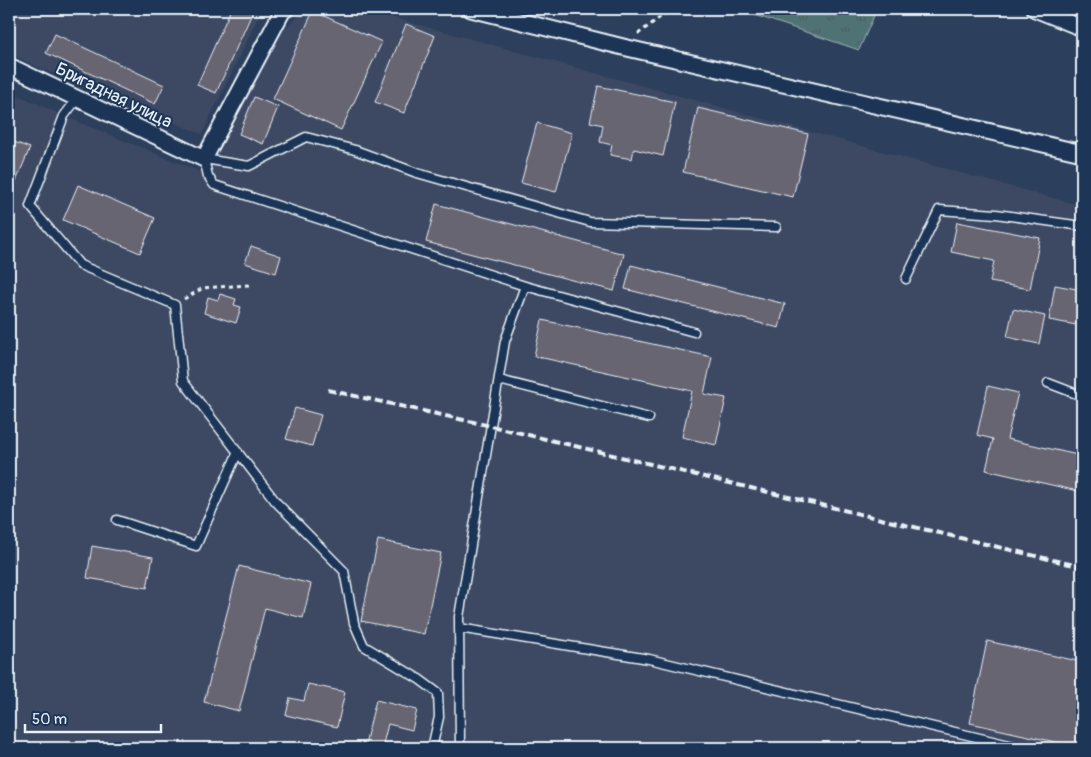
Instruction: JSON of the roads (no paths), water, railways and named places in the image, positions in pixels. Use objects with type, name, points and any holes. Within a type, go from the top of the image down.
[{"type":"street","points":[[204,159],[286,9]]},
{"type":"street","points":[[471,9],[1082,153]]},
{"type":"street","points":[[1035,9],[1082,28]]},
{"type":"street","name":"Бригадная улица","points":[[9,66],[204,159]]},
{"type":"lane","points":[[77,98],[64,116],[30,206],[80,266],[175,305],[183,381],[276,502],[344,571],[354,623],[364,646],[419,679],[438,693],[439,717],[432,748]]},
{"type":"lane","points":[[694,332],[526,286],[214,185],[208,176],[204,159],[249,166],[306,137],[354,150],[417,173],[590,222],[776,227]]},
{"type":"lane","points":[[906,280],[939,210],[996,214],[1082,226]]},
{"type":"lane","points":[[460,748],[459,617],[505,341],[526,286]]},
{"type":"lane","points":[[498,380],[649,418]]},
{"type":"lane","points":[[1048,383],[1082,396]]},
{"type":"lane","points":[[117,520],[196,546],[238,452]]},
{"type":"lane","points":[[459,628],[649,659],[1022,748]]},
{"type":"railway","points":[[328,390],[491,426],[1082,567]]}]
